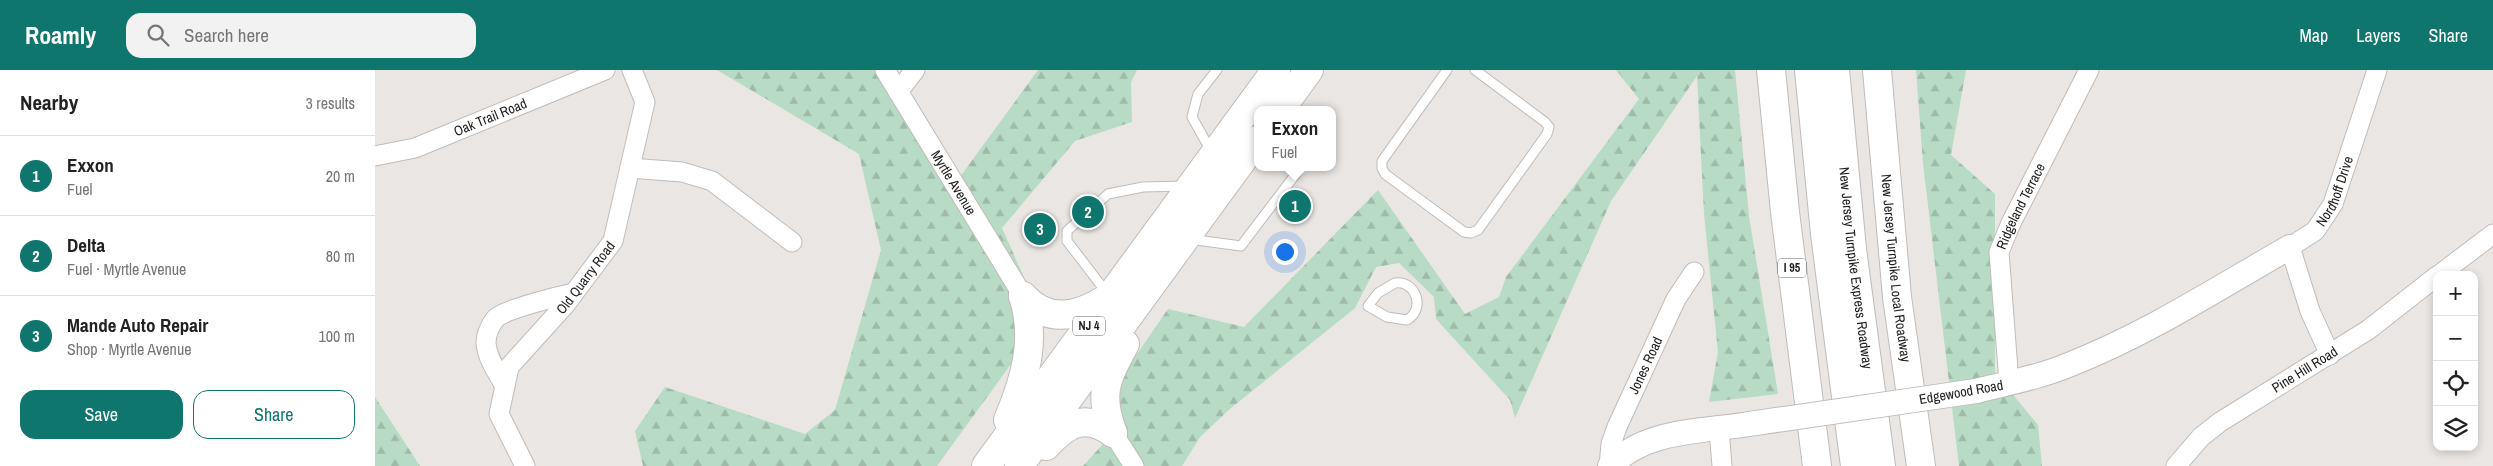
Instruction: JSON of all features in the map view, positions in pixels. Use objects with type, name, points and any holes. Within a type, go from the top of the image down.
[{"type":"highway","name":"NJ 4","points":[[985,466],[1276,70]]},
{"type":"highway","points":[[1285,106],[1309,70]]},
{"type":"highway","name":"I 95","points":[[1771,70],[1786,220],[1817,466]]},
{"type":"highway","name":"New Jersey Turnpike Express Roadway","points":[[1809,70],[1827,244],[1855,466]]},
{"type":"highway","name":"New Jersey Turnpike Express Roadway","points":[[1835,70],[1852,249],[1881,466]]},
{"type":"highway","name":"New Jersey Turnpike Local Roadway","points":[[1877,70],[1896,289],[1921,466]]},
{"type":"highway","name":"NJ 4","points":[[1019,466],[1254,144]]},
{"type":"highway","points":[[1113,433],[1103,399],[1106,383],[1181,246]]},
{"type":"highway","points":[[1023,296],[1042,311],[1058,315],[1082,310],[1110,296]]},
{"type":"highway","points":[[985,466],[1008,421],[1025,376],[1030,331],[1029,318],[1023,296]]},
{"type":"highway","points":[[1027,466],[1056,436],[1071,425],[1085,422],[1093,423],[1113,433]]},
{"type":"street","name":"Oak Trail Road","points":[[375,156],[415,148],[605,70]]},
{"type":"street","name":"Old Quarry Road","points":[[525,466],[499,414],[509,367],[574,293],[613,241],[645,102],[632,70]]},
{"type":"street","name":"Myrtle Avenue","points":[[885,70],[1023,296]]},
{"type":"street","points":[[898,92],[915,70]]},
{"type":"street","name":"Ridgeland Terrace","points":[[2009,384],[1999,252],[2011,223],[2089,70]]},
{"type":"street","name":"Nordhoff Drive","points":[[2290,248],[2315,231],[2333,204],[2377,70]]},
{"type":"street","points":[[630,168],[682,172],[711,181],[792,242]]},
{"type":"street","name":"Pine Hill Road","points":[[2445,271],[2493,234]]},
{"type":"street","points":[[2290,248],[2310,311],[2330,355]]},
{"type":"street","name":"Edgewood Road","points":[[1610,466],[1625,452],[1658,438],[1976,391],[2009,384],[2070,365],[2121,342],[2197,303],[2290,248]]},
{"type":"street","name":"Jones Road","points":[[1610,466],[1611,444],[1617,427],[1676,299],[1694,272]]},
{"type":"street","name":"Pine Hill Road","points":[[2176,466],[2201,437],[2220,422],[2368,330],[2433,280]]},
{"type":"street","points":[[505,386],[492,362],[487,344],[489,328],[497,317],[552,297],[574,293]]},
{"type":"street","points":[[1719,429],[1722,466]]},
{"type":"street","points":[[1113,433],[1134,466]]},
{"type":"lane","points":[[1213,156],[1192,117],[1198,94],[1217,70]]},
{"type":"lane","points":[[1447,70],[1382,161],[1381,168],[1385,174],[1464,232],[1471,233],[1478,230],[1547,134],[1549,128],[1545,122],[1475,70]]},
{"type":"lane","points":[[1181,246],[1241,246],[1298,171]]},
{"type":"lane","points":[[1110,296],[1067,241],[1067,231],[1109,194],[1143,187],[1191,186]]},
{"type":"lane","points":[[1395,283],[1405,283],[1414,290],[1416,296],[1417,306],[1407,320],[1387,317],[1368,306],[1378,293],[1395,283]]},
{"type":"green space","points":[[717,70],[886,70],[957,181],[1038,70],[1137,70],[1131,82],[1132,122],[1075,141],[1002,228],[1043,320],[937,466],[643,466],[635,431],[665,387],[805,434],[835,410],[881,250],[859,154]]},
{"type":"green space","points":[[1616,70],[1735,70],[1749,216],[1778,394],[1709,402],[1718,352],[1704,214],[1697,76],[1611,201],[1515,418],[1510,400],[1436,319],[1434,297],[1399,263],[1376,267],[1355,308],[1231,408],[1200,437],[1182,466],[1083,466],[1113,433],[1118,388],[1126,370],[1168,309],[1244,327],[1378,190],[1465,314],[1499,297],[1506,277],[1639,99]]},
{"type":"green space","points":[[1916,70],[1966,70],[1951,155],[1995,194],[1995,373],[2038,425],[2042,466],[1959,466],[1923,163]]},
{"type":"green space","points":[[375,397],[420,466],[375,466]]},
{"type":"place","name":"Exxon","points":[[1295,206]]},
{"type":"place","name":"Delta","points":[[1088,212]]},
{"type":"place","name":"Mande Auto Repair","points":[[1040,229]]}]
